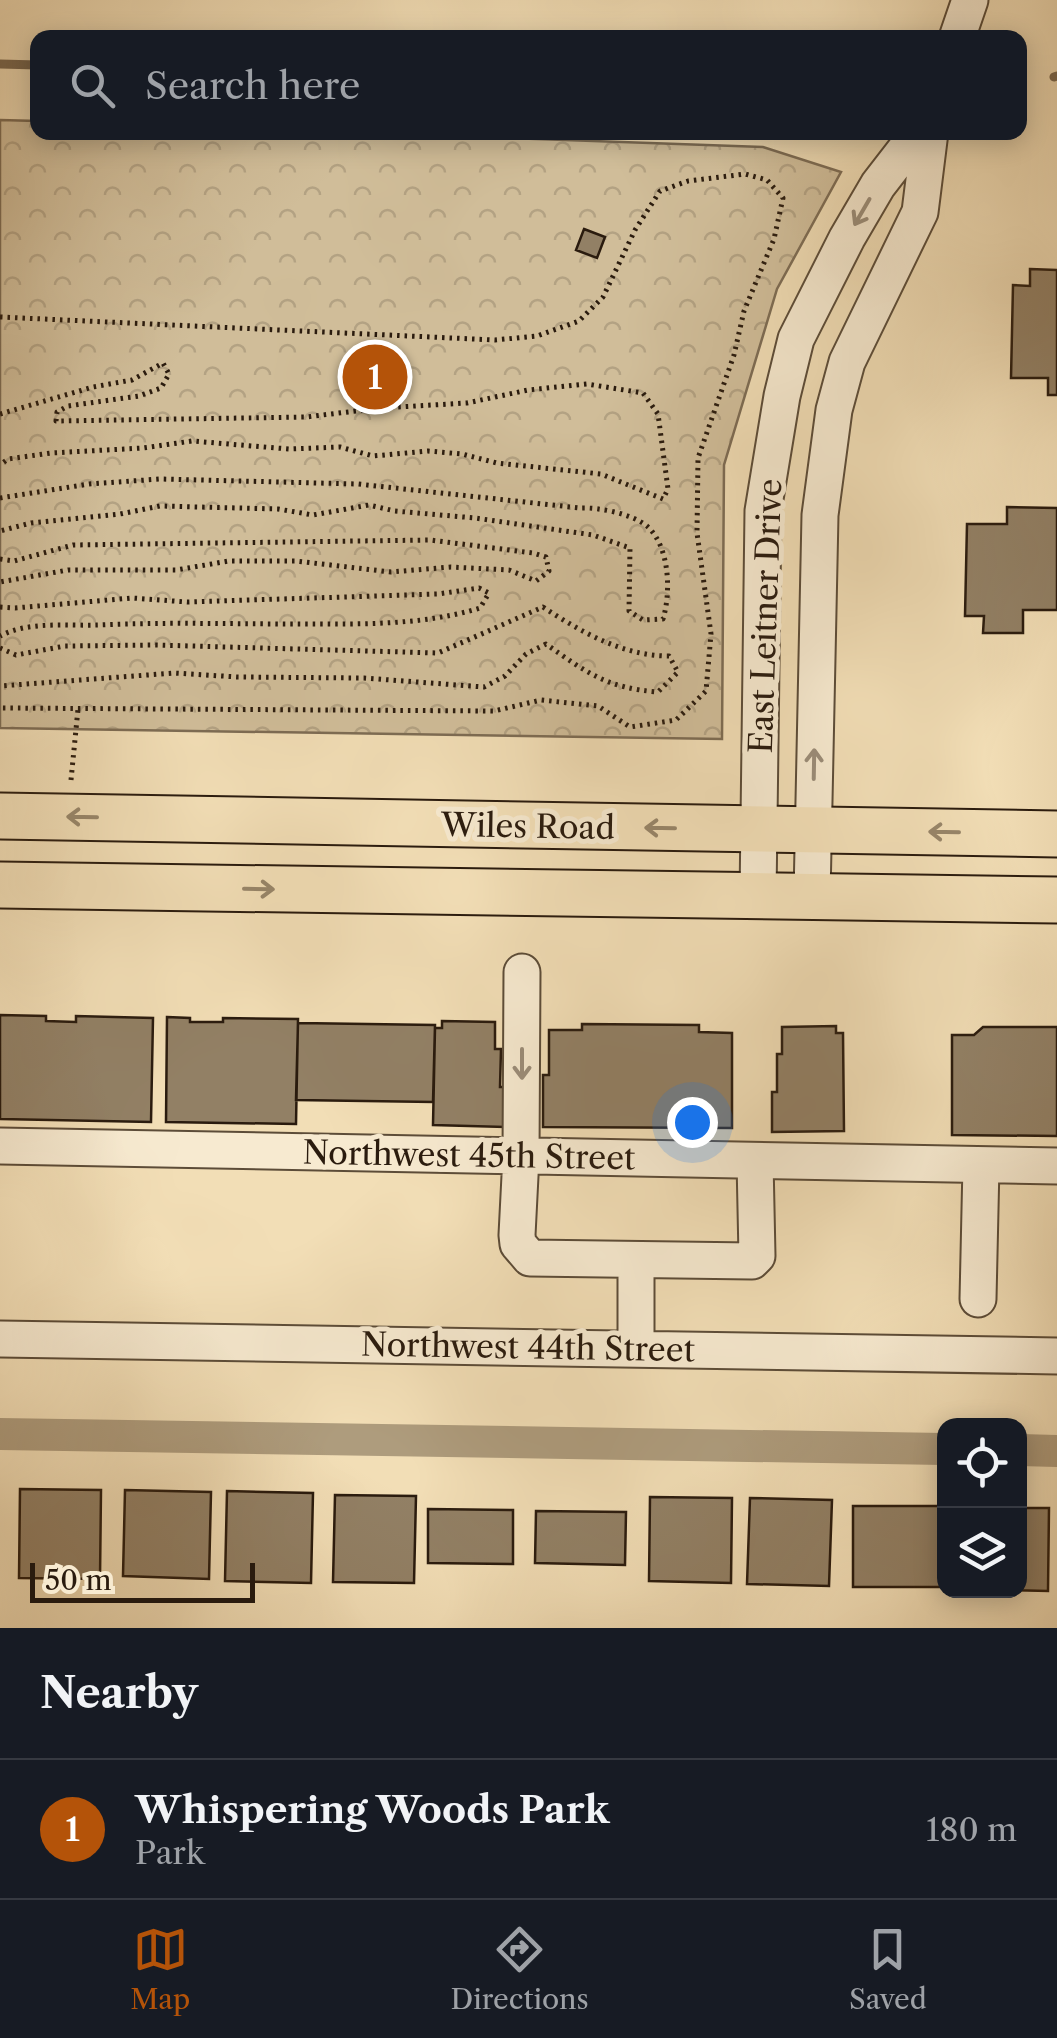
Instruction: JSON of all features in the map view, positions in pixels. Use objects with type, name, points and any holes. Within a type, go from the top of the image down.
[{"type":"main road","name":"Wiles Road","points":[[0,816],[1057,834]]},
{"type":"main road","points":[[162,887],[163,818]]},
{"type":"main road","name":"Wiles Road","points":[[0,884],[1057,900]]},
{"type":"street","points":[[960,30],[970,0]]},
{"type":"street","name":"East Leitner Drive","points":[[758,897],[762,511],[782,396],[796,339],[847,238],[878,185],[912,140]]},
{"type":"street","name":"East Leitner Drive","points":[[812,896],[820,515],[834,410],[847,362],[920,212],[929,140]]},
{"type":"street","points":[[782,396],[834,410]]},
{"type":"street","points":[[761,640],[817,640]]},
{"type":"street","points":[[522,972],[517,1234],[530,1258],[752,1260],[757,1256],[755,1160]]},
{"type":"street","name":"Northwest 45th Street","points":[[0,1146],[1057,1166]]},
{"type":"street","points":[[978,1299],[981,1165]]},
{"type":"street","points":[[636,1260],[636,1349]]},
{"type":"street","name":"Northwest 44th Street","points":[[0,1338],[1057,1356]]},
{"type":"path","points":[[0,317],[495,340],[537,336],[579,321],[604,297],[634,230],[660,191],[688,181],[745,174],[767,180],[783,198],[774,239],[744,311],[734,355],[698,458],[697,533],[711,634],[706,691],[676,720],[630,727],[598,706],[541,700],[494,711],[0,708]]},
{"type":"path","points":[[0,414],[92,387],[132,380],[163,363],[169,374],[161,388],[138,396],[68,406],[58,412],[56,421],[306,417],[467,403],[528,390],[587,384],[643,393],[658,414],[668,489],[663,499],[601,474],[497,463],[462,454],[428,451],[372,456],[340,447],[289,449],[192,441],[50,453],[8,459],[0,466]]},
{"type":"path","points":[[0,498],[89,484],[160,479],[358,484],[601,507],[647,526],[662,548],[668,601],[663,619],[643,620],[629,611],[630,548],[592,535],[370,505],[314,515],[278,509],[160,506],[31,523],[0,531]]},
{"type":"path","points":[[0,559],[14,561],[73,545],[430,540],[533,553],[546,557],[549,571],[536,581],[509,570],[450,567],[390,572],[296,561],[229,561],[176,570],[68,570],[0,582]]},
{"type":"path","points":[[0,607],[132,598],[187,602],[438,594],[480,588],[489,593],[480,608],[452,617],[368,624],[30,627],[0,636]]},
{"type":"path","points":[[0,648],[16,655],[66,646],[156,645],[438,653],[542,607],[611,644],[646,656],[669,656],[678,672],[658,692],[620,689],[576,666],[546,644],[526,654],[505,676],[484,687],[364,678],[174,673],[0,686]]},
{"type":"path","points":[[71,780],[78,709]]},
{"type":"green space","points":[[0,120],[30,121],[30,140],[567,140],[763,147],[841,172],[777,289],[724,465],[722,739],[0,728]]},
{"type":"building","points":[[584,229],[605,237],[597,258],[576,250]]},
{"type":"building","points":[[1030,269],[1057,270],[1057,395],[1048,395],[1048,378],[1011,378],[1013,285],[1030,286]]},
{"type":"building","points":[[1007,507],[1057,508],[1057,610],[1023,610],[1023,633],[983,633],[984,616],[965,616],[967,524],[1007,524]]},
{"type":"building","points":[[0,1015],[46,1016],[46,1021],[76,1022],[76,1016],[153,1018],[151,1122],[0,1119]]},
{"type":"building","points":[[167,1017],[190,1018],[190,1022],[223,1022],[223,1018],[298,1019],[296,1124],[166,1122]]},
{"type":"building","points":[[442,1021],[495,1022],[495,1049],[501,1049],[500,1087],[506,1087],[505,1127],[433,1125],[435,1028],[442,1028]]},
{"type":"building","points":[[298,1023],[435,1025],[433,1102],[296,1100]]},
{"type":"building","points":[[582,1024],[699,1025],[699,1032],[732,1033],[732,1128],[543,1127],[543,1075],[549,1075],[549,1030],[582,1030]]},
{"type":"building","points":[[836,1026],[836,1033],[843,1033],[844,1131],[772,1132],[772,1092],[777,1092],[782,1027]]},
{"type":"building","points":[[983,1027],[1057,1027],[1057,1136],[952,1135],[952,1035],[974,1035]]},
{"type":"building","points":[[20,1489],[101,1490],[100,1579],[19,1578]]},
{"type":"building","points":[[125,1490],[211,1492],[209,1579],[123,1576]]},
{"type":"building","points":[[227,1491],[313,1493],[311,1583],[225,1581]]},
{"type":"building","points":[[335,1495],[416,1496],[414,1583],[333,1582]]},
{"type":"building","points":[[650,1497],[732,1498],[731,1583],[649,1581]]},
{"type":"building","points":[[750,1498],[832,1500],[829,1586],[747,1584]]},
{"type":"building","points":[[853,1506],[937,1506],[937,1587],[853,1587]]},
{"type":"building","points":[[1027,1508],[1049,1508],[1048,1591],[1027,1590]]},
{"type":"building","points":[[428,1509],[513,1510],[513,1564],[428,1563]]},
{"type":"building","points":[[536,1511],[626,1512],[625,1565],[535,1563]]},
{"type":"waterway","points":[[0,64],[30,65]]},
{"type":"waterway","points":[[0,1434],[937,1449]]},
{"type":"waterway","points":[[1027,1450],[1057,1451]]},
{"type":"place","name":"Whispering Woods Park","points":[[375,377]]}]
